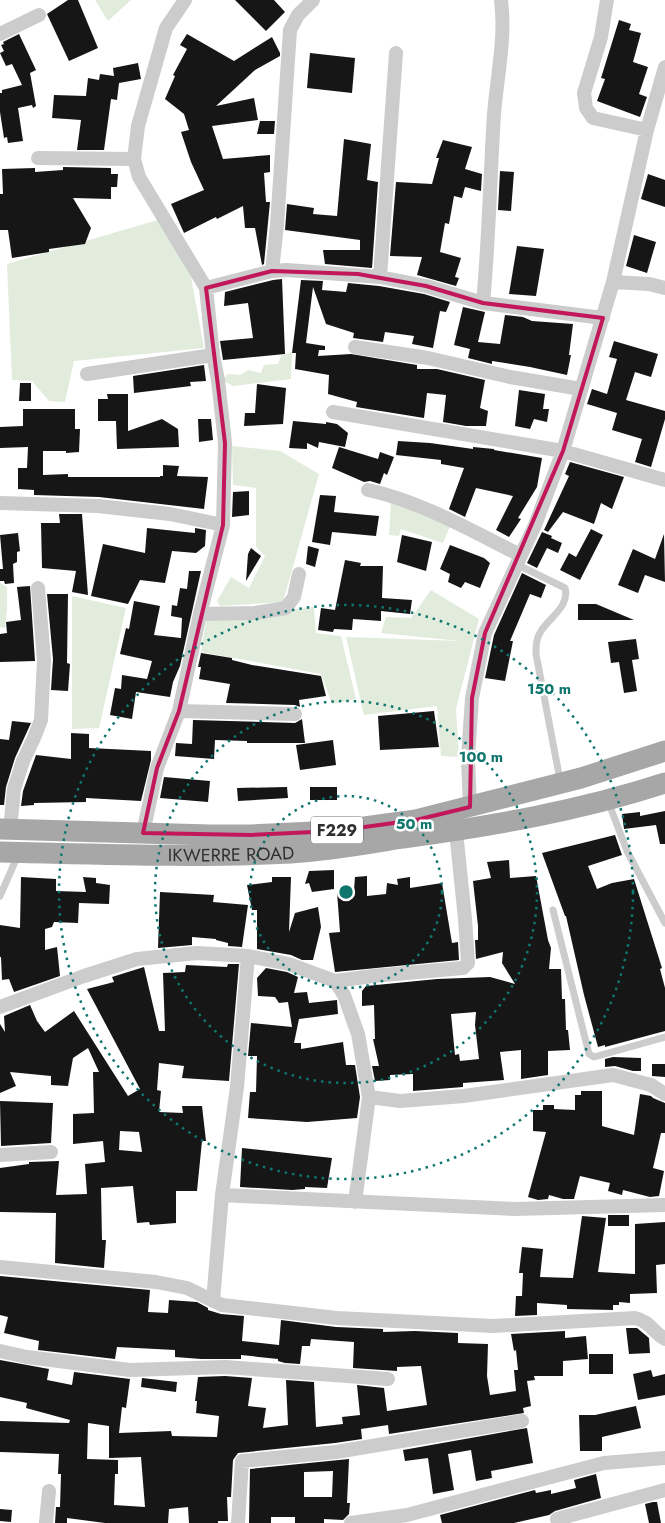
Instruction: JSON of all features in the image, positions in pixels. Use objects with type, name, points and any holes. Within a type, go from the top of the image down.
[{"type":"main road","name":"F229","points":[[5,829],[143,834],[251,835],[335,831],[416,820],[561,783],[665,752]]},
{"type":"main road","points":[[644,758],[661,785]]},
{"type":"main road","name":"IKWERRE ROAD","points":[[10,852],[165,856],[292,853],[334,849],[535,818],[661,785]]},
{"type":"street","points":[[143,834],[157,768],[179,711],[200,614],[223,524],[225,442],[206,288],[139,176],[134,159],[138,126],[166,28],[185,0]]},
{"type":"street","points":[[272,271],[290,30],[298,15],[313,0]]},
{"type":"street","points":[[483,304],[489,243],[494,111],[500,58],[501,0]]},
{"type":"street","points":[[607,0],[601,37],[584,93],[586,108],[593,118],[648,130]]},
{"type":"street","points":[[0,34],[39,15]]},
{"type":"street","points":[[380,277],[396,53]]},
{"type":"street","points":[[470,807],[468,758],[472,698],[485,633],[534,525],[563,451],[613,282],[648,130],[665,67]]},
{"type":"street","points":[[38,158],[134,159]]},
{"type":"street","points":[[206,288],[272,271],[288,270],[380,277],[426,286],[483,304],[602,318]]},
{"type":"street","points":[[613,282],[650,284],[665,288]]},
{"type":"street","points":[[355,348],[428,358],[510,377],[581,389]]},
{"type":"street","points":[[87,374],[213,355]]},
{"type":"street","points":[[332,412],[563,451],[665,480]]},
{"type":"street","points":[[368,490],[392,495],[458,524],[518,559]]},
{"type":"street","points":[[0,503],[98,506],[170,514],[223,524]]},
{"type":"street","points":[[200,614],[255,613],[286,608],[294,598],[299,574]]},
{"type":"street","points":[[5,829],[14,789],[23,761],[41,720],[44,660],[38,588]]},
{"type":"street","points":[[179,711],[295,714]]},
{"type":"street","points":[[0,1007],[136,959],[197,953],[248,956],[289,964],[335,981],[463,968],[468,964],[456,831]]},
{"type":"street","points":[[213,1301],[222,1195],[237,1088],[248,956]]},
{"type":"street","points":[[335,981],[344,995],[358,1034],[369,1097],[355,1202]]},
{"type":"street","points":[[369,1097],[400,1101],[464,1096],[614,1075],[651,1085],[665,1094]]},
{"type":"street","points":[[0,1155],[51,1152]]},
{"type":"street","points":[[222,1195],[515,1209],[665,1206]]},
{"type":"street","points":[[0,1267],[156,1282],[186,1288],[222,1305],[337,1318],[493,1326],[635,1318],[647,1322],[658,1335],[665,1339]]},
{"type":"street","points":[[0,1351],[27,1357],[130,1370],[225,1367],[388,1379]]},
{"type":"street","points":[[238,1523],[242,1461],[336,1452],[522,1421]]},
{"type":"street","points":[[351,1523],[408,1519],[604,1463],[665,1458]]},
{"type":"street","points":[[556,1518],[665,1490]]},
{"type":"street","points":[[46,1523],[49,1491]]},
{"type":"lane","points":[[518,559],[564,588],[567,595],[563,604],[540,632],[536,643],[536,654],[561,783]]},
{"type":"lane","points":[[607,800],[627,851],[665,923]]},
{"type":"lane","points":[[0,896],[10,852]]},
{"type":"lane","points":[[554,910],[589,1054],[594,1057],[665,1037]]},
{"type":"highlighted area","points":[[272,271],[358,274],[426,286],[483,303],[603,318],[563,451],[485,633],[472,698],[470,807],[416,820],[335,831],[251,835],[143,833],[157,768],[179,711],[223,525],[225,443],[206,288]]},
{"type":"green space","points":[[95,0],[131,0],[108,21]]},
{"type":"green space","points":[[161,219],[189,266],[204,348],[74,361],[65,402],[49,401],[32,381],[12,380],[7,264]]},
{"type":"green space","points":[[292,352],[291,379],[233,386],[222,380],[228,374],[240,375],[248,370],[261,373],[264,365],[278,364],[281,356]]},
{"type":"green space","points":[[232,446],[280,451],[319,474],[283,602],[220,606],[217,601],[231,577],[249,588],[265,556],[256,547],[256,488],[233,485]]},
{"type":"green space","points":[[391,499],[451,524],[443,543],[401,529],[399,536],[389,535]]},
{"type":"green space","points":[[0,583],[7,587],[5,628],[0,627]]},
{"type":"green space","points":[[431,590],[479,619],[456,709],[459,757],[441,756],[437,706],[364,715],[346,637],[460,641],[381,633],[386,617],[411,618]]},
{"type":"green space","points":[[72,596],[126,608],[99,728],[72,729]]},
{"type":"green space","points":[[314,607],[316,633],[341,636],[356,699],[332,704],[321,674],[201,652],[206,621]]},
{"type":"building","points":[[68,0],[78,0],[98,48],[69,61],[47,14]]},
{"type":"building","points":[[235,0],[274,0],[285,12],[266,31]]},
{"type":"building","points":[[619,20],[631,24],[629,30],[641,33],[633,62],[648,67],[639,94],[647,97],[640,117],[597,101],[605,79],[601,78]]},
{"type":"building","points":[[19,34],[36,70],[30,73],[36,106],[33,108],[32,105],[18,108],[23,141],[8,143],[7,137],[4,138],[0,112],[0,93],[2,93],[2,90],[22,85],[12,64],[6,66],[0,53],[4,51],[1,45],[4,44],[3,42]]},
{"type":"building","points":[[187,34],[234,61],[272,37],[280,53],[280,56],[255,70],[216,106],[254,98],[258,120],[212,126],[223,159],[270,155],[270,172],[264,173],[266,202],[270,202],[264,264],[262,265],[255,228],[245,228],[243,206],[184,233],[171,204],[204,190],[191,162],[181,132],[189,130],[184,114],[165,99],[175,76],[173,75],[187,49],[180,45]]},
{"type":"building","points":[[310,53],[355,58],[352,93],[307,88]]},
{"type":"building","points":[[138,63],[141,79],[119,83],[117,100],[111,99],[104,150],[77,150],[81,120],[52,118],[54,95],[86,96],[88,78],[99,80],[100,74],[114,76],[113,68]]},
{"type":"building","points":[[260,121],[275,121],[274,134],[257,134]]},
{"type":"building","points":[[344,139],[371,144],[367,180],[378,182],[372,268],[325,264],[323,250],[360,250],[360,240],[285,230],[287,204],[314,208],[313,214],[337,216]]},
{"type":"building","points":[[443,140],[472,147],[465,169],[482,174],[481,191],[465,187],[462,198],[454,196],[449,224],[445,223],[440,252],[461,258],[455,277],[459,278],[456,286],[417,275],[422,257],[390,256],[396,182],[432,184],[439,158],[436,158]]},
{"type":"building","points":[[63,167],[111,168],[111,174],[118,174],[117,187],[111,187],[111,199],[73,198],[91,228],[85,244],[49,249],[49,252],[12,258],[8,230],[0,230],[0,194],[3,194],[2,169],[35,168],[35,172],[63,170]]},
{"type":"building","points":[[500,171],[514,172],[511,211],[498,210]]},
{"type":"building","points":[[648,174],[665,180],[665,207],[641,199]]},
{"type":"building","points":[[634,235],[656,242],[647,273],[626,266]]},
{"type":"building","points":[[517,246],[544,249],[536,296],[509,294]]},
{"type":"building","points":[[282,279],[285,354],[223,360],[220,341],[253,338],[248,303],[224,306],[225,292]]},
{"type":"building","points":[[301,280],[323,281],[322,290],[346,292],[348,283],[424,294],[450,302],[446,312],[440,311],[433,348],[412,344],[414,336],[385,332],[383,342],[353,338],[354,333],[326,324],[313,287],[306,343],[325,346],[325,350],[319,350],[318,356],[351,354],[417,365],[417,369],[437,369],[485,380],[480,408],[488,411],[486,426],[466,426],[443,422],[446,395],[427,393],[424,418],[356,407],[357,402],[328,394],[329,375],[295,369],[296,353],[292,353]]},
{"type":"building","points":[[463,307],[485,312],[478,342],[500,344],[505,315],[523,317],[532,321],[573,324],[569,355],[571,355],[567,375],[492,361],[492,364],[468,358],[470,349],[454,345]]},
{"type":"building","points":[[614,341],[658,354],[651,377],[635,372],[626,400],[665,411],[665,419],[651,467],[635,462],[642,439],[612,430],[617,413],[587,404],[592,389],[607,394],[617,359],[609,357]]},
{"type":"building","points":[[204,365],[206,381],[190,382],[191,386],[134,393],[133,376]]},
{"type":"building","points":[[20,383],[31,383],[31,401],[19,401]]},
{"type":"building","points":[[257,384],[286,388],[283,424],[244,426],[245,413],[255,413]]},
{"type":"building","points":[[519,390],[545,394],[543,409],[549,409],[547,422],[534,419],[530,429],[515,426]]},
{"type":"building","points":[[107,394],[128,394],[128,431],[162,419],[178,429],[179,447],[117,449],[116,421],[98,421],[98,399],[108,399]]},
{"type":"building","points":[[23,409],[75,409],[75,429],[80,429],[79,452],[43,451],[43,475],[68,474],[68,477],[160,477],[163,476],[163,465],[179,466],[177,476],[208,477],[204,509],[99,497],[34,495],[34,490],[18,489],[18,468],[27,468],[28,447],[0,448],[0,427],[23,426]]},
{"type":"building","points":[[198,419],[211,419],[213,440],[199,442]]},
{"type":"building","points":[[293,421],[337,424],[348,433],[345,447],[319,442],[318,448],[307,443],[307,449],[289,448]]},
{"type":"building","points":[[398,441],[473,449],[473,447],[494,449],[542,458],[537,487],[518,518],[521,519],[509,537],[496,530],[513,496],[476,488],[465,517],[449,509],[464,468],[441,464],[441,460],[396,455]]},
{"type":"building","points":[[339,447],[378,459],[380,452],[394,457],[387,475],[384,473],[380,484],[370,481],[364,482],[332,468]]},
{"type":"building","points":[[570,462],[624,477],[612,509],[601,503],[594,524],[563,512],[548,532],[544,530],[569,476],[565,474]]},
{"type":"building","points":[[249,491],[249,515],[232,517],[233,492]]},
{"type":"building","points":[[320,495],[336,496],[334,512],[379,516],[376,536],[332,532],[330,545],[312,542]]},
{"type":"building","points":[[59,514],[82,514],[88,595],[72,592],[76,571],[42,568],[41,523],[60,523]]},
{"type":"building","points":[[147,528],[195,533],[195,528],[206,530],[205,546],[196,553],[172,551],[165,583],[140,580],[128,604],[91,596],[103,544],[145,553]]},
{"type":"building","points":[[591,529],[603,535],[580,580],[560,570],[569,553],[576,557]]},
{"type":"building","points":[[542,532],[562,543],[558,553],[547,548],[537,568],[527,563]]},
{"type":"building","points":[[18,533],[20,551],[17,552],[17,562],[13,564],[14,583],[5,584],[4,581],[0,581],[0,569],[3,569],[0,535]]},
{"type":"building","points":[[664,534],[665,582],[645,575],[638,593],[618,585],[633,549],[655,559]]},
{"type":"building","points":[[402,535],[432,542],[426,571],[397,562]]},
{"type":"building","points":[[450,545],[484,558],[490,563],[480,588],[465,582],[461,588],[448,582],[450,574],[440,569]]},
{"type":"building","points":[[308,546],[319,549],[315,567],[306,564]]},
{"type":"building","points":[[251,548],[261,556],[246,581],[248,554]]},
{"type":"building","points":[[345,560],[361,563],[360,566],[383,566],[382,598],[412,600],[410,614],[381,611],[381,621],[353,619],[352,630],[334,629],[333,632],[318,630],[321,608],[335,610]]},
{"type":"building","points":[[189,571],[201,571],[180,666],[173,682],[170,697],[136,692],[132,719],[110,715],[115,688],[121,689],[122,675],[147,679],[152,661],[120,654],[126,628],[129,629],[134,601],[160,606],[154,635],[181,638],[182,618],[171,616],[172,605],[177,606],[180,588],[187,589]]},
{"type":"building","points":[[522,573],[546,585],[541,598],[530,594],[510,641],[513,641],[505,681],[485,678],[494,635]]},
{"type":"building","points":[[30,586],[35,661],[0,662],[0,634],[7,633],[6,622],[21,620],[17,587]]},
{"type":"building","points":[[47,594],[68,594],[67,663],[70,664],[68,691],[51,690],[53,659]]},
{"type":"building","points":[[578,604],[596,604],[634,620],[578,620]]},
{"type":"building","points":[[636,639],[639,659],[632,660],[637,691],[624,693],[619,662],[611,663],[608,642]]},
{"type":"building","points":[[201,653],[232,658],[232,660],[252,665],[321,676],[326,696],[299,700],[300,707],[295,705],[226,703],[230,684],[199,679],[201,667],[198,667]]},
{"type":"building","points":[[434,711],[439,747],[380,750],[378,716]]},
{"type":"building","points":[[302,719],[305,743],[247,743],[247,741],[215,740],[214,759],[175,756],[176,743],[192,744],[193,720],[295,723]]},
{"type":"building","points":[[12,721],[31,723],[15,758],[6,787],[4,805],[0,805],[0,739],[9,740]]},
{"type":"building","points":[[71,733],[89,734],[89,748],[151,751],[151,760],[141,801],[86,798],[86,802],[34,803],[34,805],[21,806],[23,791],[36,755],[71,759]]},
{"type":"building","points":[[333,740],[336,765],[300,770],[296,745]]},
{"type":"building","points":[[164,777],[210,781],[208,802],[160,798]]},
{"type":"building","points":[[287,787],[288,798],[238,801],[237,788]]},
{"type":"building","points":[[310,787],[337,787],[337,800],[310,800]]},
{"type":"building","points":[[665,811],[665,844],[660,844],[656,825],[624,829],[622,814],[640,812],[640,816]]},
{"type":"building","points":[[615,835],[622,855],[588,866],[597,889],[612,883],[634,879],[662,968],[660,969],[665,988],[665,1031],[605,1047],[605,1045],[598,1047],[566,916],[542,853]]},
{"type":"building","points":[[509,860],[510,878],[536,876],[551,948],[549,969],[561,969],[562,999],[565,999],[566,1030],[568,1030],[570,1050],[548,1051],[548,1075],[521,1079],[521,1050],[500,1052],[504,1080],[463,1083],[463,1087],[413,1091],[413,1074],[390,1075],[390,1080],[375,1081],[372,1066],[379,1066],[373,1039],[375,1039],[374,1005],[362,1006],[362,991],[366,986],[437,979],[490,977],[515,984],[502,963],[503,952],[476,959],[475,940],[478,940],[478,926],[473,881],[491,878],[487,862]],"holes":[[[476,1012],[475,1025],[479,1059],[460,1061],[459,1054],[455,1055],[451,1014]]]},
{"type":"building","points":[[334,870],[334,889],[312,892],[309,883],[305,884],[309,871]]},
{"type":"building","points":[[367,876],[367,896],[386,894],[387,883],[398,885],[397,879],[410,877],[410,888],[442,883],[452,943],[458,942],[459,960],[335,972],[329,933],[340,932],[337,892],[354,890],[355,877]]},
{"type":"building","points":[[21,877],[56,879],[56,891],[86,892],[83,877],[96,878],[96,883],[110,885],[109,904],[79,903],[78,923],[54,922],[52,927],[45,929],[45,950],[57,947],[60,976],[14,992],[9,979],[2,980],[0,925],[20,928]]},
{"type":"building","points":[[272,877],[291,877],[289,932],[295,913],[318,907],[321,927],[313,960],[302,960],[291,955],[257,949],[257,910],[252,910],[247,885],[272,882]]},
{"type":"building","points":[[160,892],[214,895],[213,902],[248,905],[242,947],[228,946],[228,943],[216,939],[192,937],[192,945],[158,948]]},
{"type":"building","points":[[228,964],[239,964],[229,1081],[182,1078],[184,1066],[159,1063],[157,1090],[161,1091],[159,1112],[183,1113],[182,1106],[202,1106],[206,1141],[202,1141],[197,1191],[176,1191],[176,1223],[150,1225],[149,1222],[137,1223],[133,1186],[101,1188],[102,1240],[106,1240],[104,1268],[55,1263],[56,1213],[0,1212],[0,1168],[29,1164],[29,1162],[59,1161],[56,1195],[87,1194],[85,1164],[105,1162],[103,1141],[73,1144],[73,1114],[94,1113],[93,1072],[99,1072],[88,1048],[73,1058],[68,1086],[51,1085],[51,1076],[10,1072],[16,1086],[0,1093],[0,1024],[5,1032],[4,1016],[30,1005],[37,1021],[45,1032],[74,1011],[128,1096],[140,1089],[87,989],[114,982],[112,977],[144,967],[159,1031],[165,1031],[163,973],[185,972],[186,965],[227,967]],"holes":[[[120,1131],[139,1132],[142,1152],[119,1150]]]},
{"type":"building","points":[[266,968],[287,972],[298,977],[294,993],[307,992],[309,1003],[337,1000],[338,1014],[299,1019],[294,1043],[301,1043],[301,1049],[343,1042],[346,1065],[355,1065],[360,1097],[357,1118],[307,1122],[248,1118],[250,1092],[256,1092],[257,1056],[248,1056],[251,1023],[292,1027],[288,1002],[279,1003],[275,997],[258,996],[257,978]]},
{"type":"building","points":[[613,1057],[641,1058],[641,1071],[633,1071],[615,1066],[605,1067],[605,1059]]},
{"type":"building","points":[[652,1064],[665,1064],[665,1077],[652,1076]]},
{"type":"building","points":[[581,1091],[602,1091],[602,1126],[634,1135],[640,1094],[651,1096],[665,1103],[665,1133],[661,1133],[653,1168],[664,1171],[659,1196],[650,1197],[623,1190],[622,1195],[608,1191],[610,1183],[580,1176],[574,1199],[563,1199],[549,1195],[548,1199],[538,1200],[528,1197],[546,1132],[533,1131],[533,1110],[543,1110],[543,1105],[554,1105],[554,1109],[575,1110],[575,1095],[581,1095]]},
{"type":"building","points":[[0,1101],[53,1103],[51,1143],[1,1146]]},
{"type":"building","points":[[242,1148],[332,1158],[327,1188],[305,1187],[305,1189],[292,1190],[240,1187]]},
{"type":"building","points":[[608,1215],[629,1215],[629,1226],[608,1226]]},
{"type":"building","points":[[582,1216],[606,1218],[598,1272],[635,1274],[635,1224],[665,1222],[665,1264],[656,1265],[657,1293],[630,1294],[630,1303],[619,1302],[619,1305],[613,1305],[613,1310],[567,1309],[567,1305],[537,1303],[537,1315],[515,1316],[516,1296],[522,1296],[523,1273],[519,1273],[522,1247],[543,1249],[540,1277],[573,1278]]},
{"type":"building","points":[[0,1276],[150,1290],[148,1312],[168,1313],[169,1300],[197,1302],[208,1308],[208,1310],[221,1314],[244,1316],[242,1341],[279,1345],[281,1320],[336,1327],[383,1329],[383,1332],[458,1333],[458,1343],[488,1344],[487,1376],[490,1395],[516,1391],[514,1370],[518,1370],[516,1350],[514,1351],[511,1334],[565,1331],[565,1338],[586,1336],[588,1359],[563,1361],[563,1376],[534,1376],[535,1380],[527,1381],[531,1406],[523,1408],[524,1413],[389,1434],[388,1425],[361,1429],[362,1439],[238,1453],[233,1460],[231,1497],[227,1497],[228,1521],[189,1523],[188,1507],[169,1509],[168,1523],[105,1523],[67,1518],[67,1523],[55,1523],[56,1507],[60,1507],[61,1474],[58,1474],[59,1454],[0,1452],[0,1421],[69,1423],[70,1420],[26,1408],[27,1403],[0,1397],[0,1360],[49,1369],[47,1380],[72,1385],[74,1372],[130,1379],[126,1408],[122,1407],[119,1433],[171,1431],[172,1436],[217,1437],[219,1416],[196,1413],[197,1401],[195,1401],[198,1377],[252,1378],[248,1406],[266,1408],[263,1428],[288,1425],[286,1380],[314,1382],[316,1427],[343,1424],[342,1417],[360,1415],[357,1385],[384,1388],[387,1411],[427,1405],[421,1366],[397,1367],[397,1371],[353,1368],[354,1342],[311,1339],[310,1346],[302,1346],[300,1364],[285,1363],[278,1361],[278,1359],[241,1355],[241,1359],[175,1357],[175,1350],[117,1347],[115,1359],[38,1350],[39,1341],[4,1333],[8,1317],[0,1315]],"holes":[[[88,1423],[109,1426],[109,1458],[141,1457],[145,1507],[114,1505],[115,1474],[118,1474],[118,1460],[87,1459]]]},
{"type":"building","points":[[626,1328],[637,1328],[649,1338],[650,1353],[629,1354]]},
{"type":"building","points":[[589,1354],[613,1354],[613,1374],[589,1374]]},
{"type":"building","points":[[651,1370],[653,1377],[665,1374],[665,1395],[638,1400],[633,1374]]},
{"type":"building","points":[[142,1378],[177,1382],[176,1392],[141,1387]]},
{"type":"building","points":[[636,1406],[641,1428],[602,1437],[602,1451],[580,1451],[579,1415],[595,1415]]},
{"type":"building","points":[[527,1428],[533,1463],[491,1471],[492,1478],[476,1481],[471,1450],[448,1454],[454,1490],[433,1494],[428,1458],[405,1461],[403,1450]]},
{"type":"building","points":[[349,1459],[347,1503],[350,1503],[349,1514],[343,1520],[324,1519],[324,1523],[295,1523],[295,1517],[271,1517],[271,1523],[249,1523],[250,1469]],"holes":[[[333,1471],[332,1497],[304,1497],[304,1472]]]},
{"type":"building","points":[[596,1474],[601,1498],[555,1511],[549,1515],[514,1523],[442,1523],[440,1515],[535,1490],[536,1493],[551,1490],[551,1494],[576,1488],[574,1480]]},
{"type":"building","points":[[657,1502],[661,1523],[649,1523],[645,1504]]},
{"type":"building","points":[[0,1509],[12,1510],[11,1522],[0,1521]]}]
